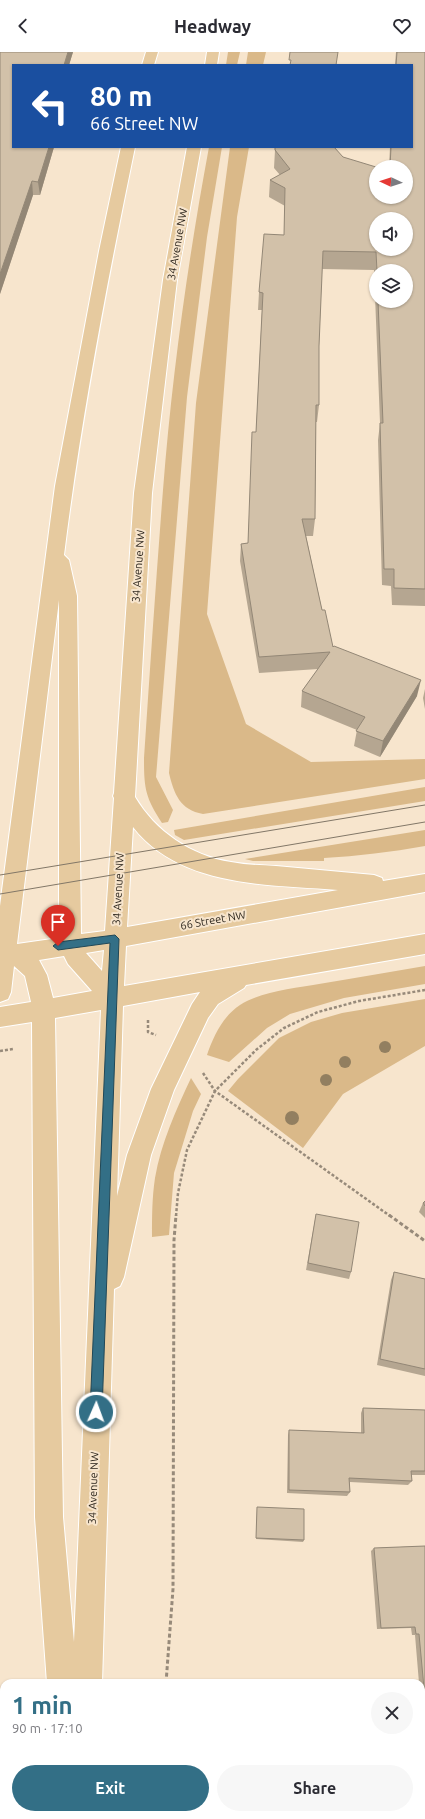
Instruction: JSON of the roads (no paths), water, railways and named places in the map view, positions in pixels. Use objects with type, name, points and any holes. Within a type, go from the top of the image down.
[{"type":"main road","points":[[148,64],[152,52]]},
{"type":"main road","points":[[211,64],[213,52]]},
{"type":"main road","points":[[0,992],[3,955],[64,486],[101,282],[128,148]]},
{"type":"main road","name":"34 Avenue NW","points":[[87,1679],[99,1333],[112,1038],[112,997],[123,796],[143,493],[170,280],[194,148]]},
{"type":"main road","points":[[56,545],[68,596],[70,944],[76,957],[112,997]]},
{"type":"main road","points":[[123,796],[131,811],[167,847],[196,862],[228,871],[403,886]]},
{"type":"main road","name":"66 Street NW","points":[[3,955],[70,944],[115,939],[425,883]]},
{"type":"main road","points":[[0,1017],[425,944]]},
{"type":"main road","points":[[3,955],[24,960],[34,972],[40,987],[43,1009],[49,1517],[62,1679]]},
{"type":"main road","points":[[99,1333],[139,1155],[163,1090],[189,1031],[210,997],[250,974]]},
{"type":"tram line","points":[[0,875],[425,805]]},
{"type":"tram line","points":[[0,894],[425,822]]}]
